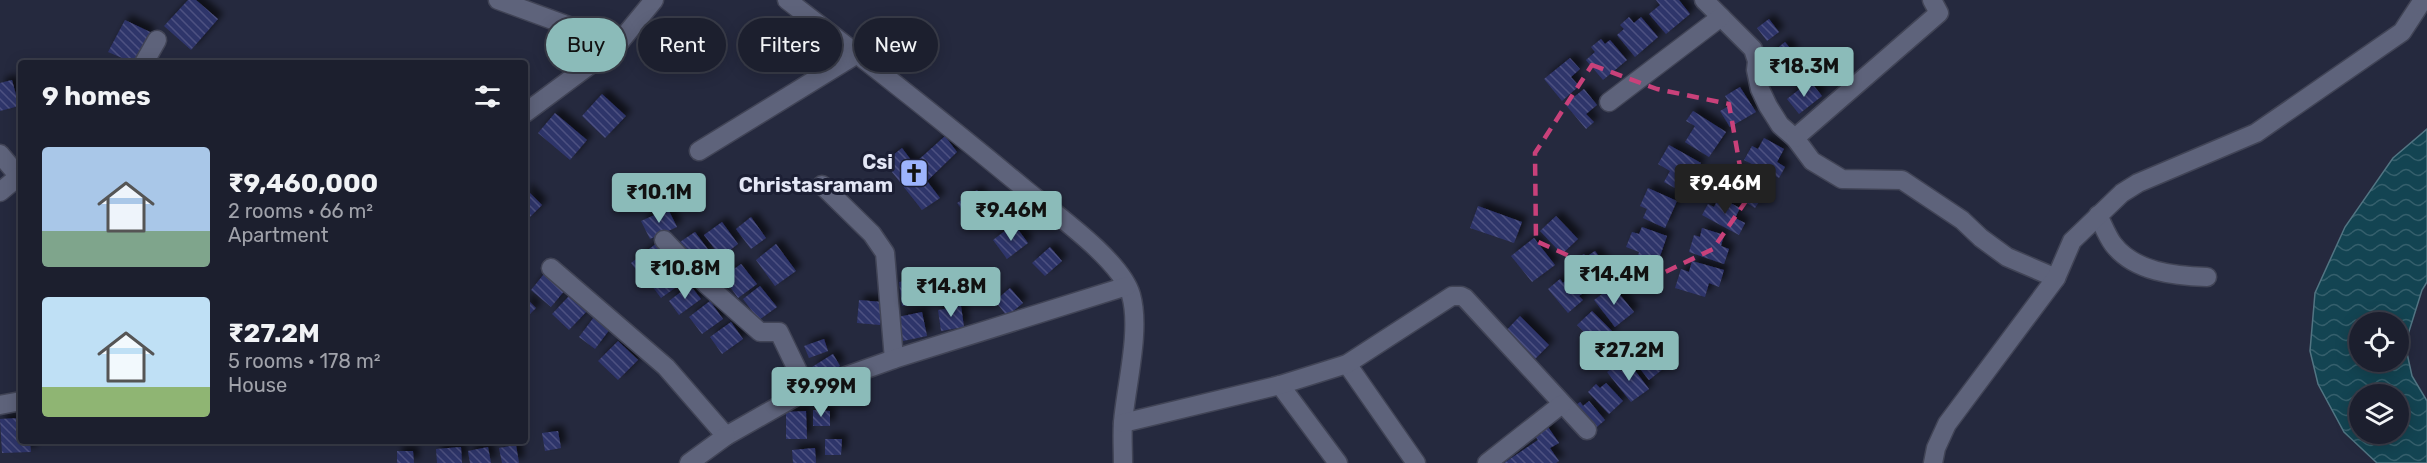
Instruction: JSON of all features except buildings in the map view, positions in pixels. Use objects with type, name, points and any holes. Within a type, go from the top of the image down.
[{"type":"street","points":[[498,0],[547,18]]},
{"type":"street","points":[[626,34],[654,0]]},
{"type":"street","points":[[787,0],[854,52]]},
{"type":"street","points":[[1704,0],[1753,49],[1757,61],[1756,70],[1760,89],[1780,125],[1795,138],[1812,161],[1842,179],[1902,180],[1962,220],[1981,238],[2007,257],[2055,278]]},
{"type":"street","points":[[1795,138],[1939,14],[1932,0]]},
{"type":"street","points":[[1933,463],[1936,448],[1947,424],[2055,278],[2072,241],[2122,193],[2138,183],[2256,133],[2402,32],[2423,0]]},
{"type":"street","points":[[1609,102],[1721,17]]},
{"type":"street","points":[[146,60],[157,40]]},
{"type":"street","points":[[699,152],[854,56]]},
{"type":"street","points":[[528,111],[580,72]]},
{"type":"street","points":[[880,72],[947,124],[1062,220],[1101,254],[1127,286],[1131,296],[1134,323],[1123,423],[1123,463]]},
{"type":"street","points":[[0,154],[18,177]]},
{"type":"street","points":[[0,192],[18,179]]},
{"type":"street","points":[[822,185],[872,234],[885,253],[894,359]]},
{"type":"street","points":[[2098,216],[2112,244],[2123,255],[2146,268],[2207,277]]},
{"type":"street","points":[[664,240],[707,285],[760,332],[779,332],[807,390]]},
{"type":"street","points":[[551,268],[666,367],[726,436]]},
{"type":"street","points":[[688,463],[726,436],[807,390],[894,359],[1127,286]]},
{"type":"street","points":[[1123,423],[1280,385],[1347,364],[1452,296],[1461,296],[1587,430]]},
{"type":"street","points":[[1347,364],[1416,463]]},
{"type":"street","points":[[1280,385],[1338,463]]},
{"type":"street","points":[[0,405],[18,402]]},
{"type":"street","points":[[1487,463],[1563,404]]},
{"type":"highlighted area","points":[[1592,65],[1657,89],[1729,104],[1746,201],[1713,249],[1636,286],[1536,241],[1535,153]]},
{"type":"water","points":[[2427,129],[2427,282],[2422,290],[2409,331],[2409,312],[2349,312],[2349,372],[2409,372],[2409,362],[2412,376],[2427,401],[2427,463],[2377,463],[2357,444],[2409,444],[2409,384],[2349,384],[2349,437],[2344,432],[2318,384],[2310,351],[2315,293],[2345,227],[2393,158]]},
{"type":"place","name":"Csi Christasramam","points":[[914,173]]}]
